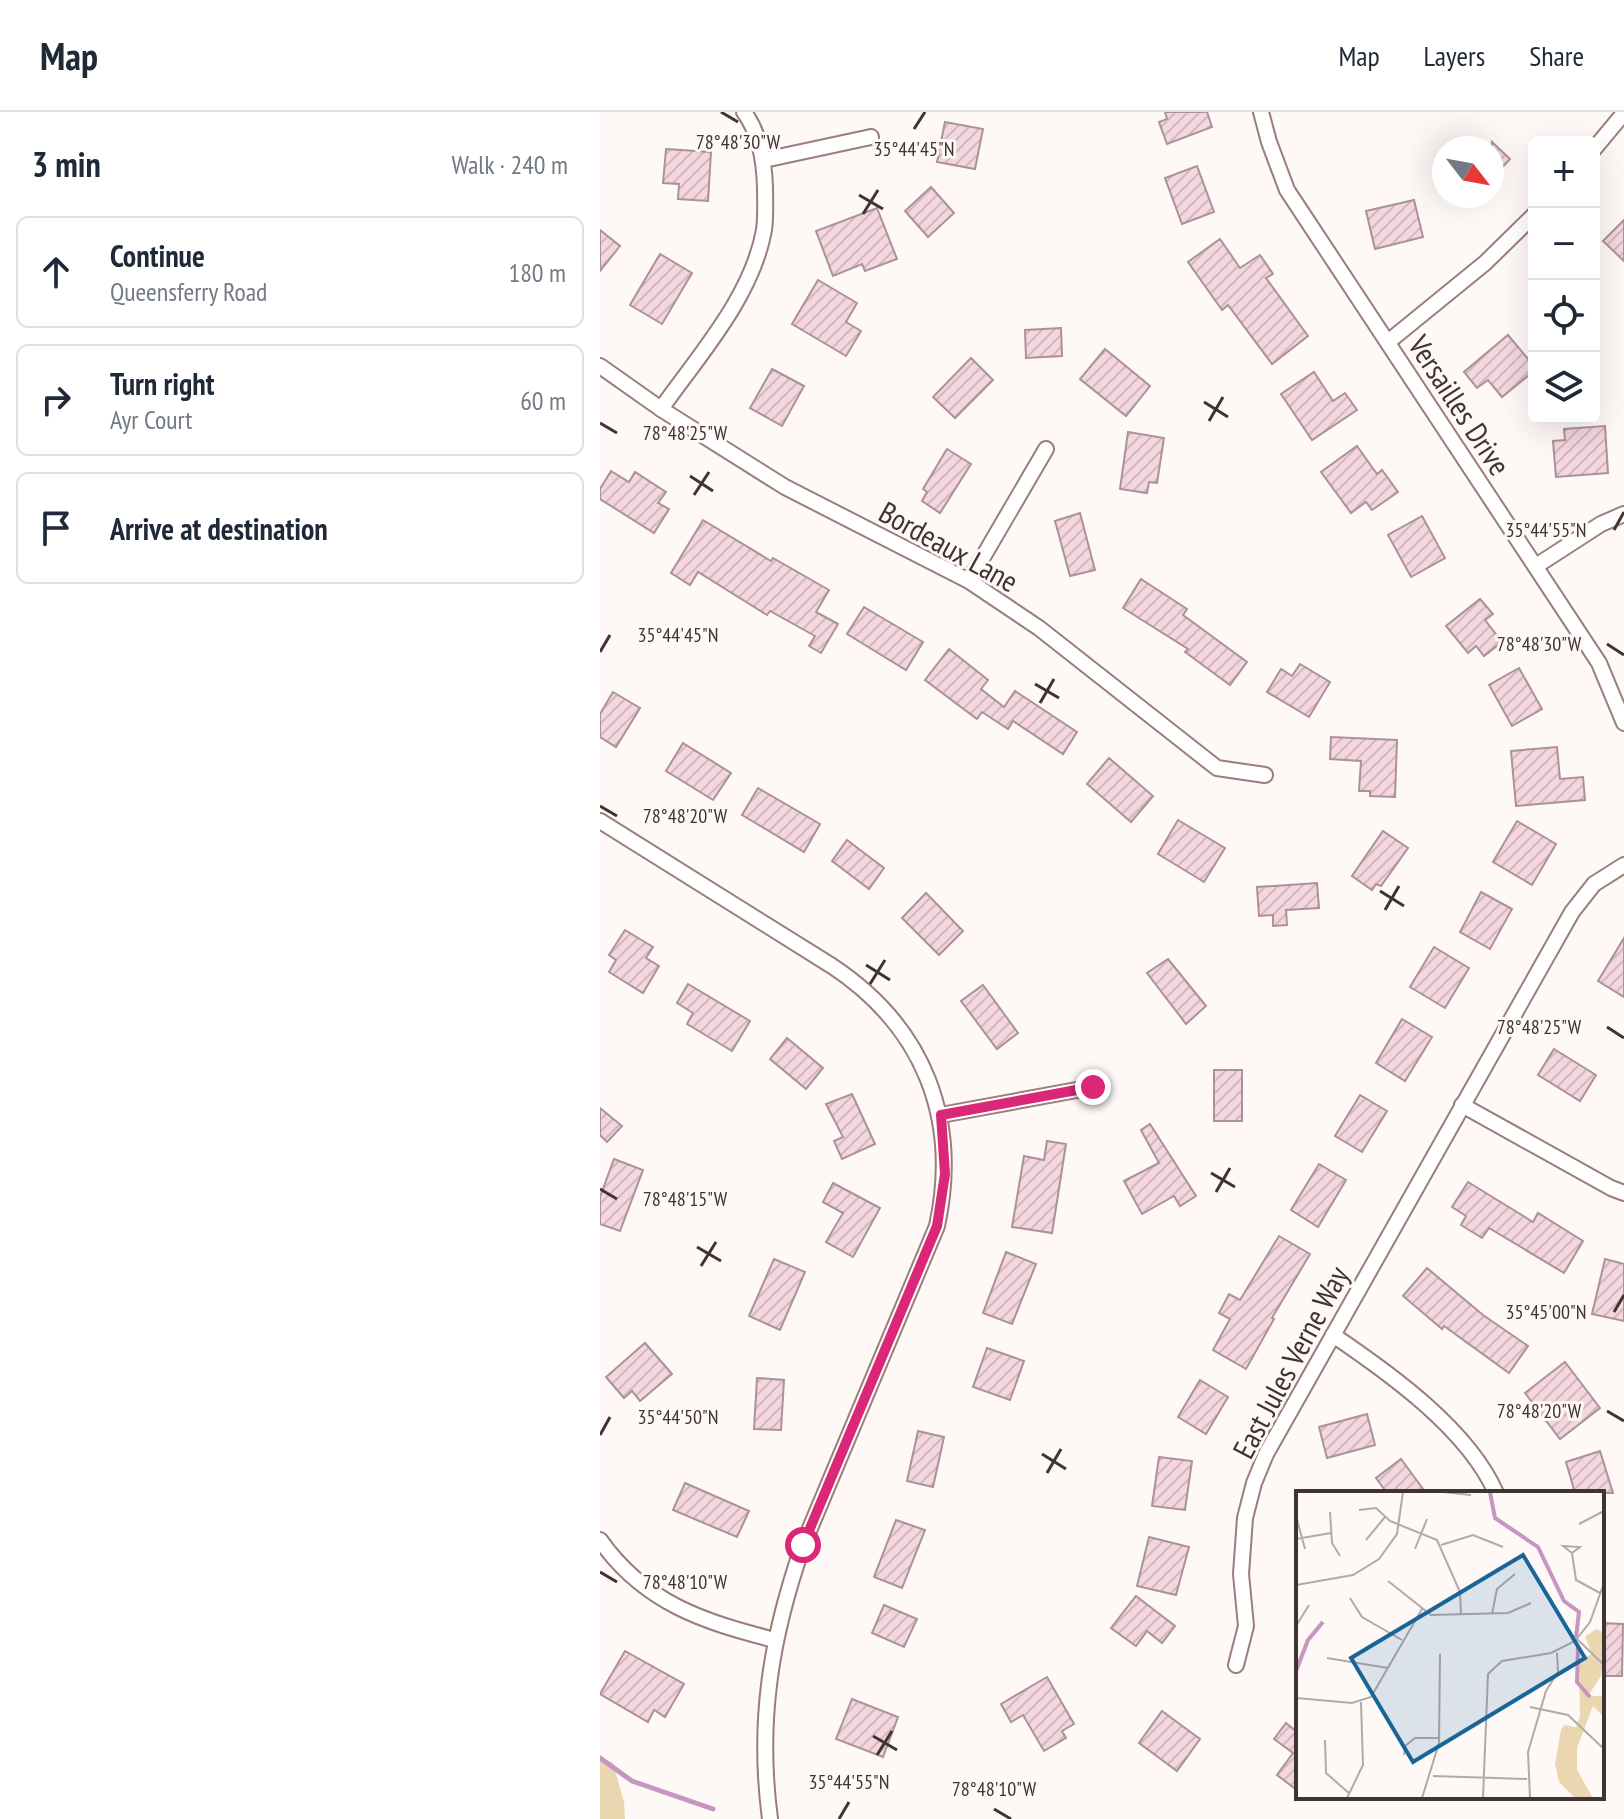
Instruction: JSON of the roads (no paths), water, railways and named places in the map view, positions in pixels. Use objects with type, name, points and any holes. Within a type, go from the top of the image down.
[{"type":"street","points":[[661,409],[723,320],[752,266],[764,229],[764,160],[744,112]]},
{"type":"street","name":"Versailles Drive","points":[[1261,112],[1287,190],[1599,663],[1624,723]]},
{"type":"street","points":[[1600,142],[1624,113]]},
{"type":"street","points":[[764,160],[871,137]]},
{"type":"street","points":[[1388,342],[1485,263],[1528,221]]},
{"type":"street","name":"Bordeaux Lane","points":[[600,366],[661,409],[785,487],[969,581],[1039,628],[1217,768],[1265,775]]},
{"type":"street","points":[[969,581],[1046,449]]},
{"type":"street","points":[[1536,566],[1601,524],[1624,514]]},
{"type":"street","points":[[600,821],[832,966],[866,991],[889,1014],[909,1042],[921,1063],[941,1115],[945,1174],[937,1226],[803,1545],[775,1640],[765,1739],[770,1819]]},
{"type":"street","name":"East Jules Verne Way","points":[[1236,1665],[1246,1626],[1242,1547],[1245,1518],[1266,1454],[1572,912],[1594,884],[1624,865]]},
{"type":"street","points":[[941,1115],[1093,1087]]},
{"type":"street","points":[[1462,1105],[1624,1193]]},
{"type":"street","points":[[1333,1335],[1439,1417],[1475,1457],[1495,1491]]},
{"type":"street","points":[[600,1540],[616,1561],[667,1602],[707,1622],[775,1640]]},
{"type":"waterway","points":[[600,1758],[632,1781],[713,1809]]}]
